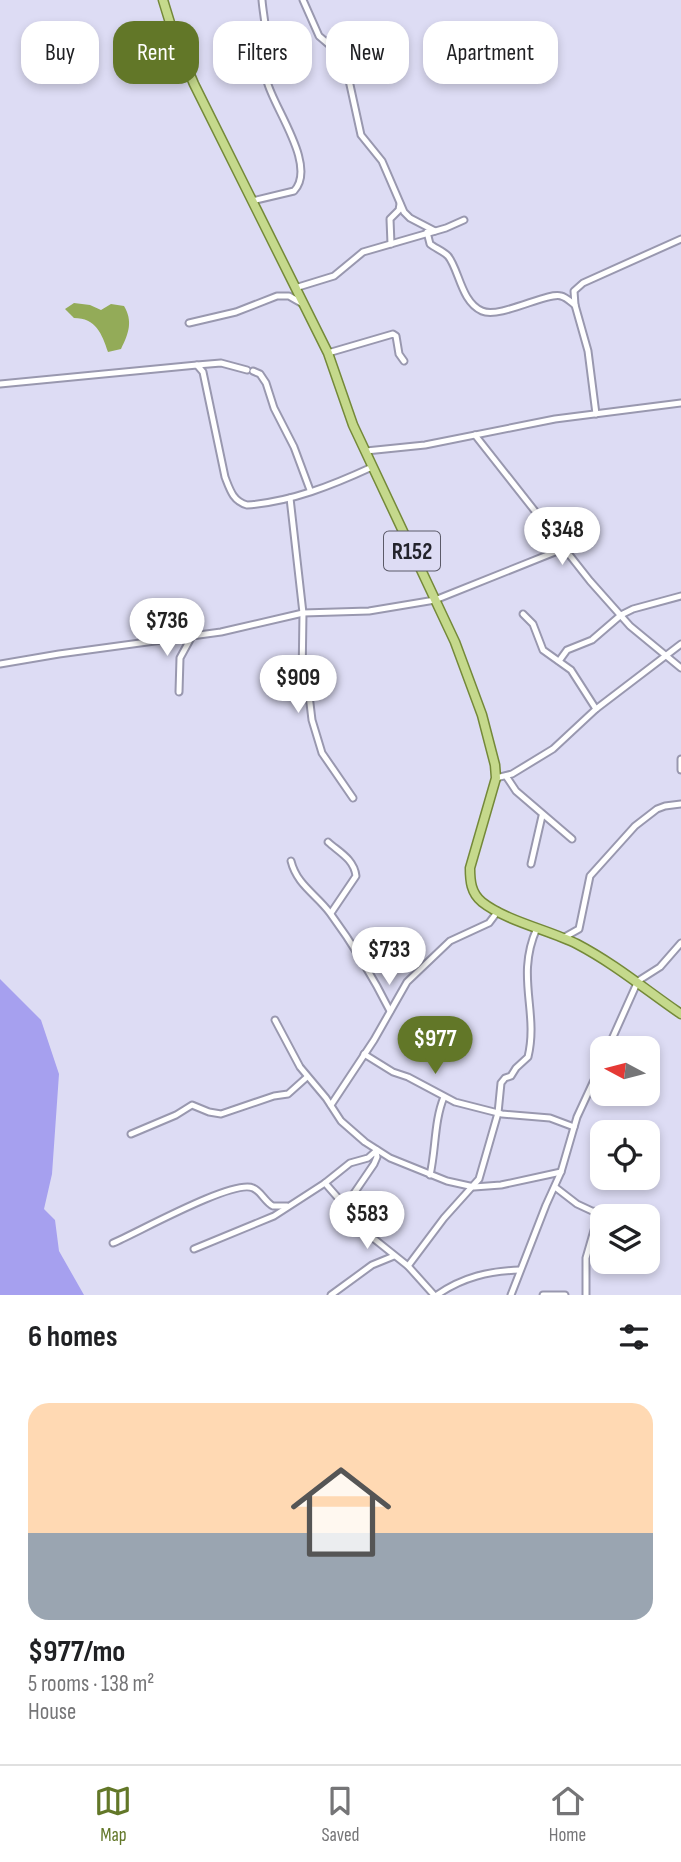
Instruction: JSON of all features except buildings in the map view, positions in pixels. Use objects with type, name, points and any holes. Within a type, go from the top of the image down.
[{"type":"main road","name":"R152","points":[[163,0],[183,61],[327,353],[346,408],[475,690],[496,778],[470,868],[474,894],[483,903],[498,911],[563,938],[597,956],[638,981],[681,1014]]},
{"type":"street","points":[[252,201],[294,191],[298,188],[300,178],[293,138],[266,78],[266,35],[262,0]]},
{"type":"street","points":[[303,0],[319,36],[339,53],[345,62],[361,135],[382,161],[400,204],[410,218],[435,231]]},
{"type":"street","points":[[391,244],[390,219],[399,210],[400,204]]},
{"type":"street","points":[[295,288],[334,276],[363,252],[464,220]]},
{"type":"street","points":[[427,232],[430,244],[447,255],[469,299],[482,311],[492,312],[529,305],[556,295],[563,296],[575,305]]},
{"type":"street","points":[[597,414],[588,351],[575,305],[574,291],[583,283],[681,239]]},
{"type":"street","points":[[189,323],[236,313],[277,296],[289,296],[303,304]]},
{"type":"street","points":[[327,353],[393,334],[396,336],[400,357],[404,361]]},
{"type":"street","points":[[0,384],[221,363],[260,374],[294,447],[310,490]]},
{"type":"street","points":[[197,365],[203,372],[225,477],[233,496],[240,503],[247,505],[289,498],[343,481],[372,467]]},
{"type":"street","points":[[366,451],[425,445],[555,419],[681,403]]},
{"type":"street","points":[[475,435],[621,615],[681,668]]},
{"type":"street","points":[[289,498],[303,613],[304,652],[301,674],[311,702],[312,720],[322,753],[354,798]]},
{"type":"street","points":[[0,664],[192,636],[303,613],[369,611],[435,600],[565,548]]},
{"type":"street","points":[[559,661],[567,650],[592,640],[621,615],[641,605],[681,596]]},
{"type":"street","points":[[523,614],[533,624],[543,650],[576,676],[596,709]]},
{"type":"street","points":[[179,692],[180,658],[192,636]]},
{"type":"street","points":[[496,778],[506,776],[553,749],[596,709],[681,644]]},
{"type":"street","points":[[681,759],[681,770]]},
{"type":"street","points":[[506,776],[516,791],[542,816],[572,839]]},
{"type":"street","points":[[563,938],[579,929],[590,876],[627,832],[657,809],[681,804]]},
{"type":"street","points":[[531,864],[542,816]]},
{"type":"street","points":[[328,842],[350,860],[356,876],[331,913]]},
{"type":"street","points":[[291,861],[298,880],[331,913],[376,982],[390,1011]]},
{"type":"street","points":[[331,1105],[407,982],[443,947],[457,937],[489,923],[498,911]]},
{"type":"street","points":[[408,1266],[444,1218],[474,1187],[482,1173],[498,1113],[503,1080],[513,1075],[529,1053],[530,1012],[526,969],[537,928]]},
{"type":"street","points":[[613,1036],[638,981],[660,967],[681,943]]},
{"type":"street","points":[[275,1020],[307,1077],[341,1121],[377,1151],[430,1175],[463,1186],[501,1185],[561,1172]]},
{"type":"street","points":[[364,1054],[393,1072],[416,1080],[444,1097],[498,1113],[550,1118],[574,1128]]},
{"type":"street","points":[[131,1134],[176,1115],[192,1105],[221,1114],[288,1094],[307,1077]]},
{"type":"street","points":[[511,1295],[561,1172],[574,1128],[590,1091]]},
{"type":"street","points":[[430,1175],[439,1110],[444,1097]]},
{"type":"street","points":[[194,1249],[274,1216],[325,1183],[350,1163],[368,1158],[377,1151]]},
{"type":"street","points":[[346,1205],[374,1164],[377,1151]]},
{"type":"street","points":[[325,1183],[373,1238],[408,1266],[435,1295],[466,1278],[520,1270]]},
{"type":"street","points":[[463,1186],[466,1194]]},
{"type":"street","points":[[113,1243],[203,1199],[247,1187],[256,1190],[273,1206],[289,1206]]},
{"type":"street","points":[[555,1187],[577,1204],[590,1209]]},
{"type":"street","points":[[586,1295],[586,1258],[590,1244]]},
{"type":"street","points":[[331,1295],[372,1265],[394,1256]]},
{"type":"street","points":[[543,1295],[565,1295]]},
{"type":"green space","points":[[74,303],[101,310],[111,304],[124,306],[129,327],[121,349],[108,352],[93,324],[74,318],[65,309]]},
{"type":"shaded area","points":[[0,979],[41,1020],[59,1074],[52,1174],[44,1209],[55,1220],[59,1251],[84,1295],[0,1295]]}]
